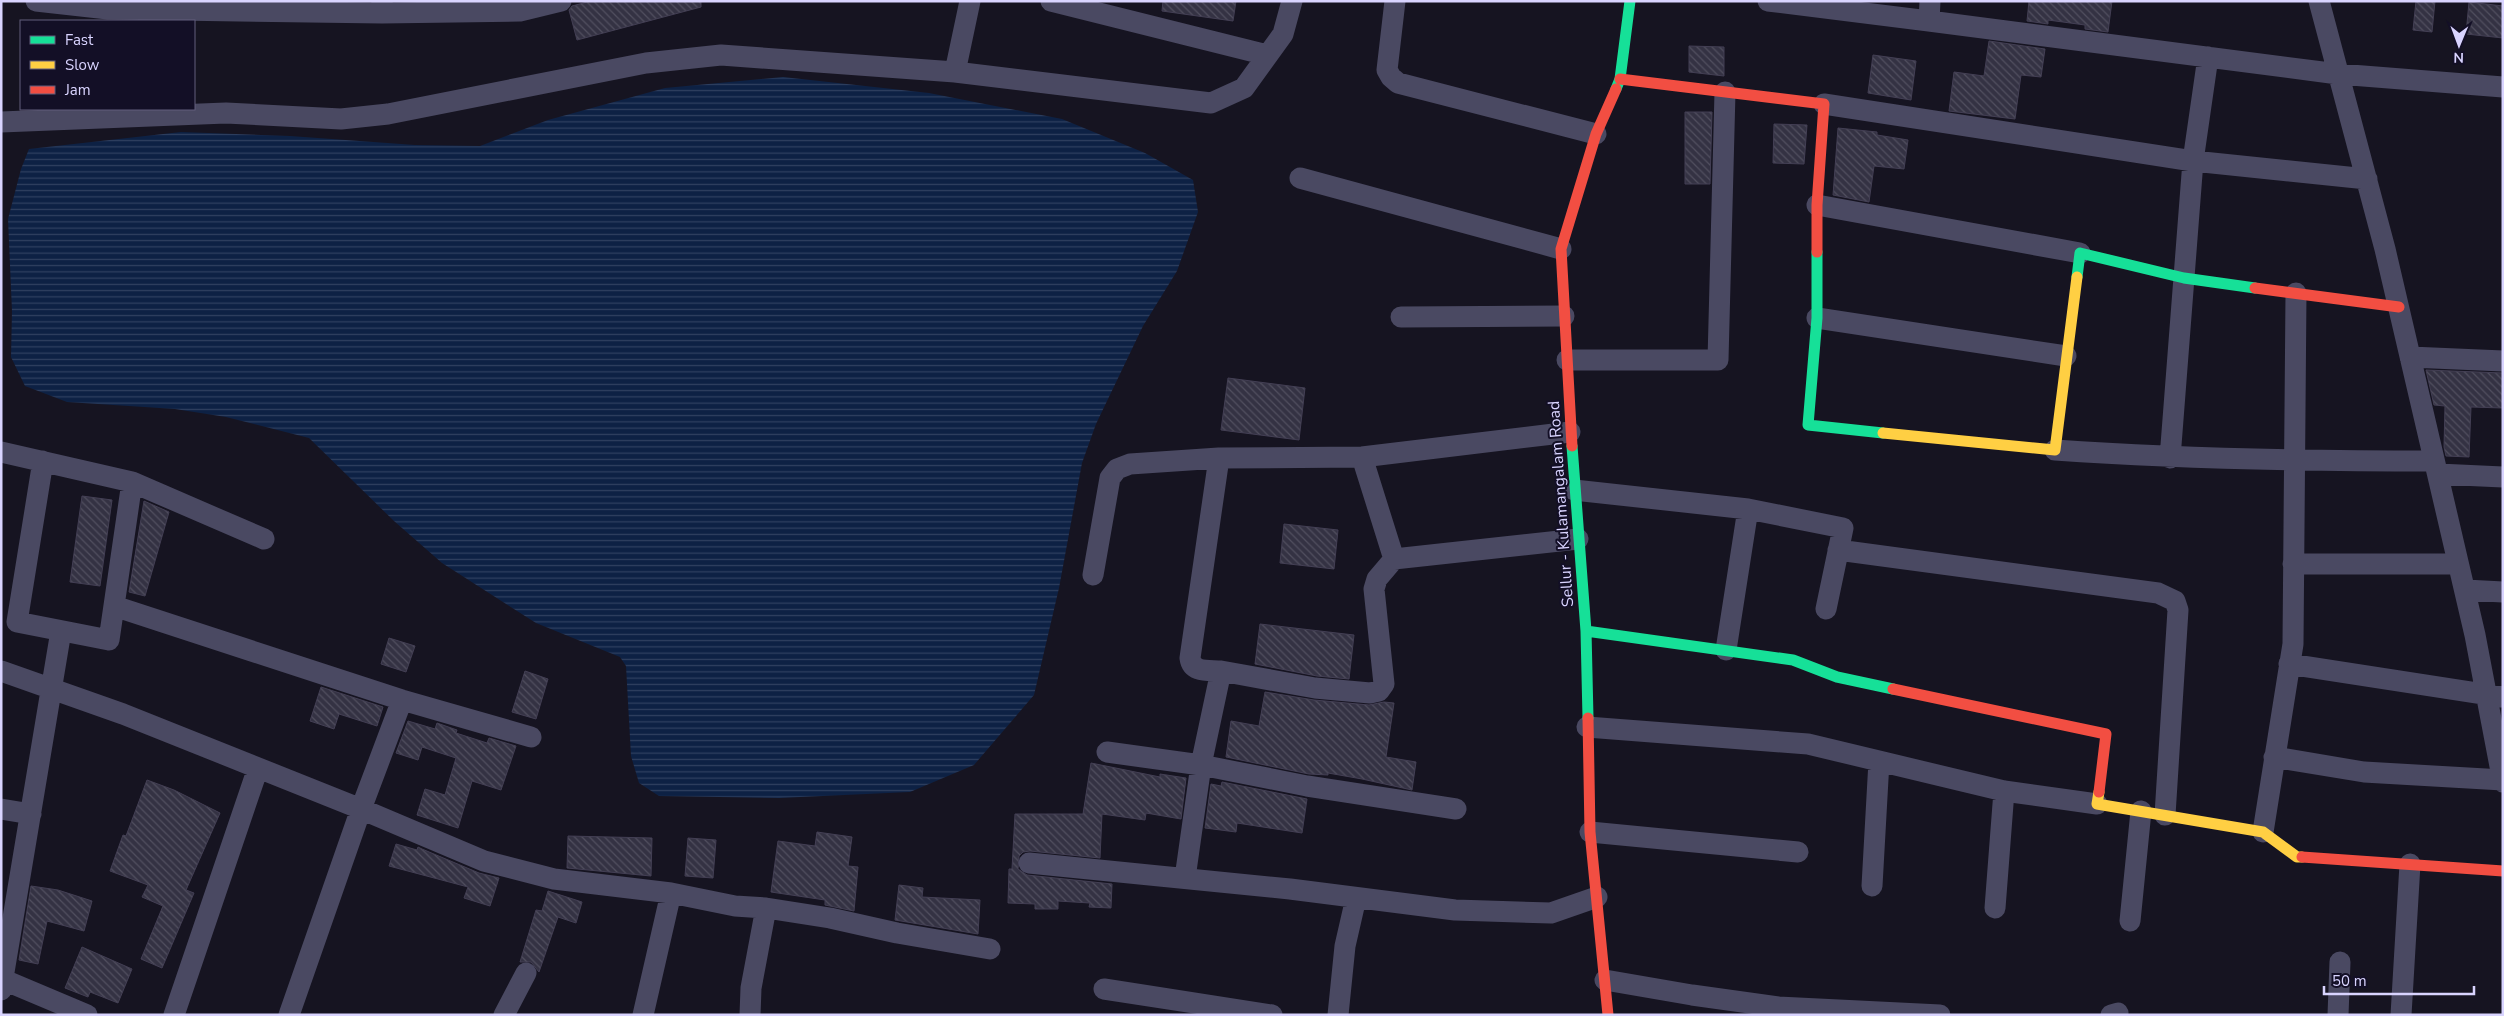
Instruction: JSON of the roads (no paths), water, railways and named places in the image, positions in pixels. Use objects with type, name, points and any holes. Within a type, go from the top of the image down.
[{"type":"street","points":[[36,1],[108,5],[382,7],[520,11],[561,1]]},
{"type":"street","points":[[955,72],[970,1]]},
{"type":"street","points":[[1051,1],[1267,55]]},
{"type":"street","points":[[1,122],[226,113],[341,119],[388,114],[646,63],[721,55],[955,72],[1211,103],[1244,88],[1283,34],[1292,1]]},
{"type":"street","points":[[1395,1],[1387,70],[1398,83],[1596,134]]},
{"type":"street","name":"Sellur - Kulamangalam Road","points":[[1608,1015],[1590,832],[1586,631],[1570,432],[1561,249],[1596,134],[1620,79],[1630,1]]},
{"type":"street","points":[[1768,1],[1929,11],[2208,57],[2338,74],[2503,87]]},
{"type":"street","points":[[2274,757],[2364,772],[2503,780],[2495,696],[2464,590],[2399,307],[2319,1]]},
{"type":"street","points":[[2170,458],[2193,161],[2208,57]]},
{"type":"street","points":[[1620,79],[1824,104],[2193,161],[2367,179]]},
{"type":"street","points":[[1567,360],[1718,360],[1725,92]]},
{"type":"street","points":[[1824,104],[1817,205],[1817,318],[1808,425],[2055,450],[2170,458],[2436,467],[2503,477]]},
{"type":"street","points":[[1300,178],[1561,249]]},
{"type":"street","points":[[1817,205],[2080,253],[2184,278],[2399,307]]},
{"type":"street","points":[[2055,450],[2080,253]]},
{"type":"street","points":[[2263,832],[2293,644],[2296,293]]},
{"type":"street","points":[[1402,318],[1564,316]]},
{"type":"street","points":[[1817,318],[2066,356]]},
{"type":"street","points":[[2410,357],[2503,361]]},
{"type":"street","points":[[1093,575],[1110,478],[1117,469],[1130,464],[1219,458],[1362,457],[1570,432]]},
{"type":"street","points":[[1,452],[132,482],[264,539]]},
{"type":"street","points":[[1219,458],[1190,658],[1191,665],[1195,669],[1221,671],[1315,688],[1370,693],[1379,691],[1384,684],[1374,590],[1386,568],[1362,457]]},
{"type":"street","points":[[43,461],[17,622],[109,640],[132,482]]},
{"type":"street","points":[[1574,490],[1748,509],[1843,528],[1826,609]]},
{"type":"street","points":[[1726,650],[1748,509]]},
{"type":"street","points":[[1386,568],[1578,538]]},
{"type":"street","points":[[1838,550],[2158,593],[2175,601],[2178,610],[2165,815]]},
{"type":"street","points":[[2293,564],[2458,564]]},
{"type":"street","points":[[2464,590],[2503,592]]},
{"type":"street","points":[[114,606],[402,700],[531,737]]},
{"type":"street","points":[[61,631],[31,814],[5,947],[3,985],[87,1015]]},
{"type":"street","points":[[1586,631],[1794,660],[1837,677],[2106,734],[2097,804]]},
{"type":"street","points":[[2289,664],[2495,696]]},
{"type":"street","points":[[1,671],[52,687],[258,768],[484,861],[554,879],[671,893],[735,906],[766,908],[990,949]]},
{"type":"street","points":[[1185,878],[1201,765],[1221,671]]},
{"type":"street","points":[[289,1015],[361,809],[402,700]]},
{"type":"street","points":[[1587,728],[1808,744],[2004,791],[2097,804],[2263,832],[2297,856],[2503,871]]},
{"type":"street","points":[[1107,752],[1201,765],[1298,784],[1456,809]]},
{"type":"street","points":[[1872,886],[1879,761]]},
{"type":"street","points":[[174,1015],[258,768]]},
{"type":"street","points":[[1995,908],[2004,791]]},
{"type":"street","points":[[1,809],[31,814]]},
{"type":"street","points":[[2130,921],[2141,811]]},
{"type":"street","points":[[1590,832],[1798,852]]},
{"type":"street","points":[[1029,863],[1185,878],[1455,910],[1550,913],[1597,897]]},
{"type":"street","points":[[2401,1015],[2410,864]]},
{"type":"street","points":[[643,1015],[671,893]]},
{"type":"street","points":[[1338,1015],[1345,946],[1356,898]]},
{"type":"street","points":[[750,1015],[751,988],[766,908]]},
{"type":"street","points":[[2338,1015],[2340,962]]},
{"type":"street","points":[[504,1015],[526,973]]},
{"type":"street","points":[[1605,980],[1777,1011],[1940,1015]]},
{"type":"street","points":[[1104,988],[1154,998],[1210,1004],[1272,1015]]},
{"type":"water","points":[[783,77],[929,93],[1062,119],[1145,153],[1193,180],[1198,212],[1177,271],[1143,326],[1096,424],[1082,463],[1059,588],[1034,695],[974,765],[910,792],[779,798],[659,796],[639,783],[631,756],[626,666],[620,657],[536,623],[442,563],[394,521],[309,438],[226,417],[175,409],[67,402],[25,386],[11,357],[12,311],[8,219],[21,169],[29,149],[181,132],[290,136],[415,145],[480,146],[548,120],[665,88]]}]
